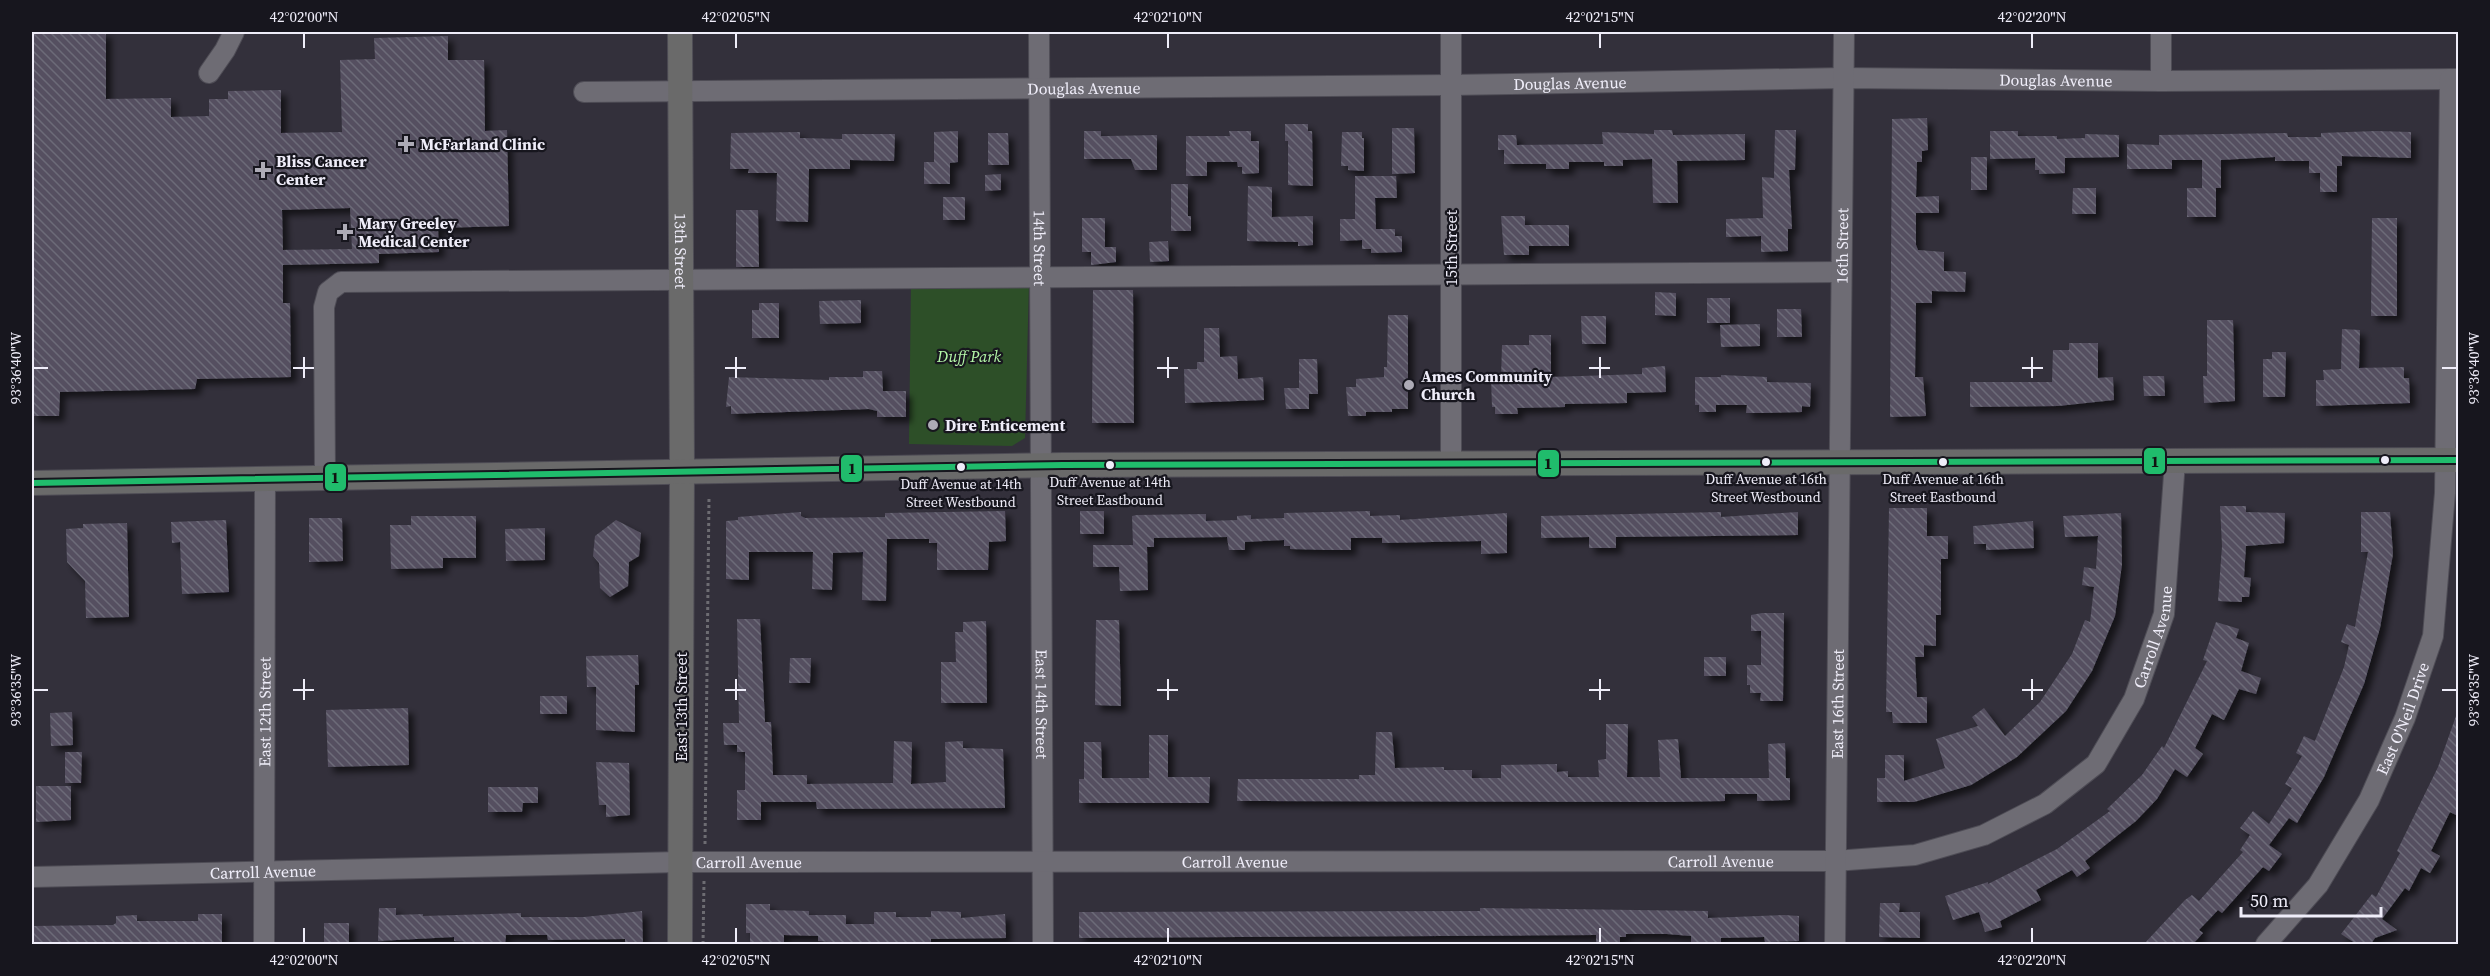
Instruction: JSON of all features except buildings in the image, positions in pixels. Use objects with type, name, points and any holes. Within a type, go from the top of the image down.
[{"type":"main road","name":"13th Street","points":[[680,32],[682,470]]},
{"type":"main road","points":[[32,483],[1042,465],[2452,460]]},
{"type":"main road","name":"East 13th Street","points":[[680,945],[682,470]]},
{"type":"street","points":[[209,72],[225,50],[234,32]]},
{"type":"street","name":"14th Street","points":[[1039,32],[1042,465]]},
{"type":"street","name":"15th Street","points":[[1451,32],[1451,464]]},
{"type":"street","name":"16th Street","points":[[1839,462],[1844,32]]},
{"type":"street","points":[[2161,32],[2161,81]]},
{"type":"street","name":"Douglas Avenue","points":[[584,92],[1451,85],[1843,78],[2161,81],[2454,79]]},
{"type":"street","name":"East O'Neil Drive","points":[[2266,945],[2318,885],[2369,800],[2405,718],[2433,636],[2452,460],[2454,79]]},
{"type":"street","points":[[325,477],[324,307],[328,292],[341,282],[1840,272]]},
{"type":"street","name":"Carroll Avenue","points":[[32,877],[680,862],[1042,864],[1835,861],[1915,855],[1984,835],[2045,804],[2096,764],[2134,699],[2164,614],[2175,461]]},
{"type":"street","name":"East 16th Street","points":[[1835,945],[1839,462]]},
{"type":"street","name":"East 14th Street","points":[[1042,465],[1042,945]]},
{"type":"street","name":"East 12th Street","points":[[264,478],[264,945]]},
{"type":"path","points":[[705,844],[709,498]]},
{"type":"path","points":[[703,945],[704,877]]},
{"type":"green space","name":"Duff Park","points":[[1029,282],[1025,438],[1012,446],[909,444],[911,283]]},
{"type":"transit line","name":"1","points":[[32,483],[1063,465],[2458,460]]},
{"type":"place","name":"McFarland Clinic","points":[[406,144]]},
{"type":"place","name":"Bliss Cancer Center","points":[[263,170]]},
{"type":"place","name":"Mary Greeley Medical Center","points":[[345,232]]},
{"type":"place","name":"Ames Community Church","points":[[1409,385]]},
{"type":"place","name":"Dire Enticement","points":[[933,425]]},
{"type":"place","name":"Duff Avenue at 16th Street Westbound","points":[[1766,462]]},
{"type":"place","name":"Duff Avenue at 16th Street Eastbound","points":[[1943,462]]},
{"type":"place","name":"Duff Avenue at 14th Street Eastbound","points":[[1110,465]]},
{"type":"place","name":"Duff Avenue at 14th Street Westbound","points":[[961,467]]}]
